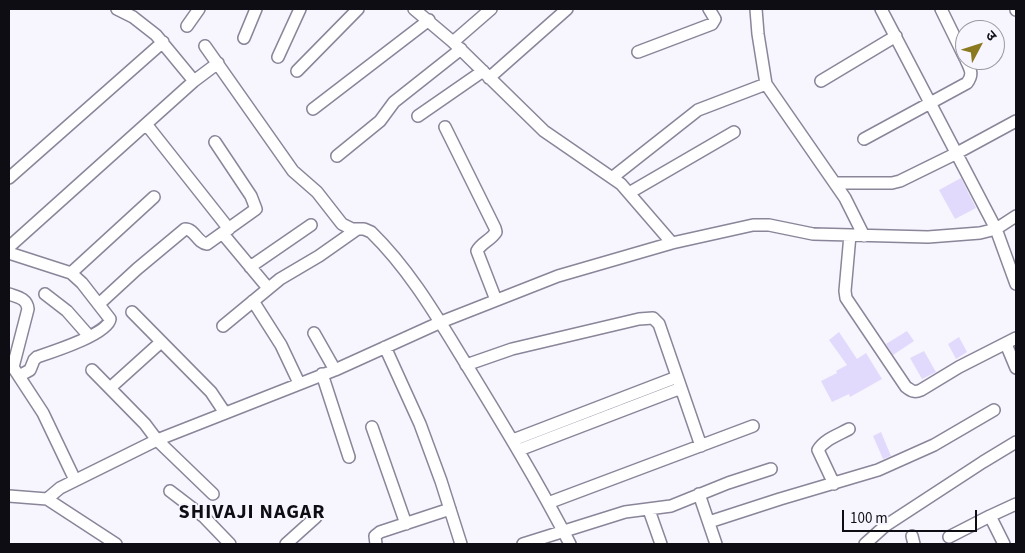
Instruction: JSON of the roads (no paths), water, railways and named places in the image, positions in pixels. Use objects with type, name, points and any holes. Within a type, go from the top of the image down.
[{"type":"street","points":[[117,9],[146,26],[163,42],[194,81]]},
{"type":"street","points":[[188,26],[199,9]]},
{"type":"street","points":[[244,38],[256,9]]},
{"type":"street","points":[[278,57],[300,9]]},
{"type":"street","points":[[297,71],[358,9]]},
{"type":"street","points":[[414,9],[457,46],[544,131],[613,177],[672,243]]},
{"type":"street","points":[[337,156],[380,121],[394,102],[457,46],[491,9]]},
{"type":"street","points":[[418,116],[486,74],[566,9]]},
{"type":"street","points":[[638,52],[712,24],[715,19],[709,9]]},
{"type":"street","points":[[756,9],[766,84],[845,198],[864,236]]},
{"type":"street","points":[[881,9],[996,229],[1016,284]]},
{"type":"street","points":[[941,9],[955,38]]},
{"type":"street","points":[[313,109],[429,20]]},
{"type":"street","points":[[820,81],[896,36]]},
{"type":"street","points":[[9,178],[163,42]]},
{"type":"street","points":[[205,46],[293,171],[316,192],[342,224],[356,230],[367,230],[376,237],[418,287],[516,445],[570,544]]},
{"type":"street","points":[[9,247],[194,81],[218,62]]},
{"type":"street","points":[[864,139],[967,83],[971,78],[970,70]]},
{"type":"street","points":[[613,177],[698,110],[766,84]]},
{"type":"street","points":[[835,183],[892,183],[911,176],[1016,121]]},
{"type":"street","points":[[146,124],[226,231],[250,267],[268,288]]},
{"type":"street","points":[[445,127],[495,228],[494,236],[477,251],[496,300]]},
{"type":"street","points":[[629,193],[734,132]]},
{"type":"street","points":[[99,304],[185,229],[190,230],[201,242],[207,244],[256,208],[256,204],[215,142]]},
{"type":"street","points":[[71,273],[154,197]]},
{"type":"street","points":[[48,499],[60,488],[157,440],[224,412],[335,370],[441,322],[558,276],[672,243],[753,225],[813,234],[928,237],[980,234],[996,229],[1016,216]]},
{"type":"street","points":[[250,267],[311,225]]},
{"type":"street","points":[[223,326],[280,279],[320,256],[356,230]]},
{"type":"street","points":[[850,235],[846,298],[906,387],[911,391],[921,390],[1016,338]]},
{"type":"street","points":[[9,253],[71,273],[82,282],[108,315],[110,322],[73,345],[37,357],[30,370],[13,368]]},
{"type":"street","points":[[9,294],[26,301],[28,309],[13,368],[52,430],[75,480]]},
{"type":"street","points":[[45,294],[67,311],[89,336]]},
{"type":"street","points":[[253,301],[286,354],[299,383]]},
{"type":"street","points":[[132,312],[211,392],[224,412]]},
{"type":"street","points":[[466,365],[512,349],[653,318],[659,324],[702,446]]},
{"type":"street","points":[[314,334],[335,370]]},
{"type":"street","points":[[110,388],[161,342]]},
{"type":"street","points":[[1006,344],[1016,368]]},
{"type":"street","points":[[385,347],[420,424],[461,544]]},
{"type":"street","points":[[92,370],[145,424],[157,440],[213,494]]},
{"type":"street","points":[[322,374],[350,457]]},
{"type":"street","points":[[614,408],[677,377]]},
{"type":"street","points":[[516,445],[614,408],[681,388]]},
{"type":"street","points":[[709,522],[878,470],[918,452],[994,410]]},
{"type":"street","points":[[548,503],[753,426]]},
{"type":"street","points":[[372,427],[406,524]]},
{"type":"street","points":[[834,484],[818,450],[821,445],[830,439],[850,429]]},
{"type":"street","points":[[865,544],[885,526],[1016,442]]},
{"type":"street","points":[[523,544],[625,512],[671,506],[699,494],[771,469]]},
{"type":"street","points":[[170,491],[204,517],[230,544]]},
{"type":"street","points":[[699,494],[716,544]]},
{"type":"street","points":[[9,496],[48,499],[115,544]]},
{"type":"street","points":[[949,537],[1016,504]]},
{"type":"street","points":[[376,544],[374,539],[377,534],[450,509]]},
{"type":"street","points":[[649,510],[661,544]]},
{"type":"street","points":[[990,516],[1004,544]]},
{"type":"street","points":[[286,544],[316,517]]},
{"type":"district","name":"SHIVAJI NAGAR","points":[[252,514]]}]
